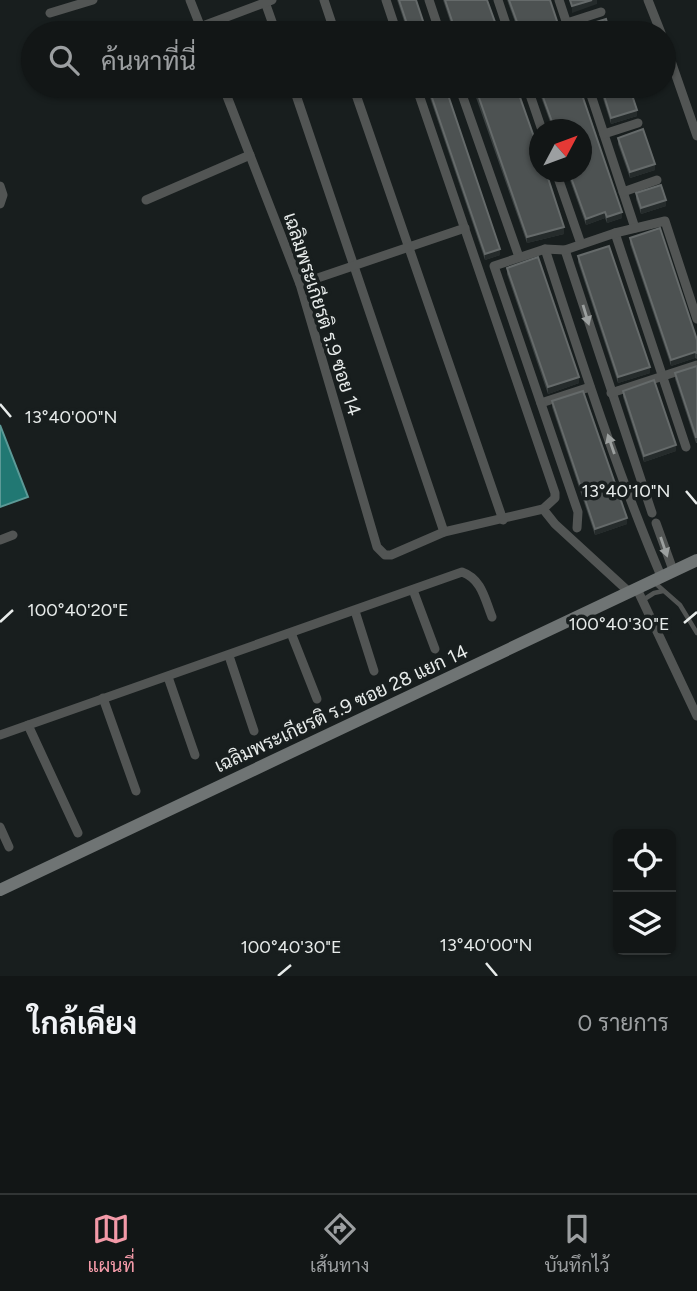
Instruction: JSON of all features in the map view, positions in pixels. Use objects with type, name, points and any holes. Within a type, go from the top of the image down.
[{"type":"street","points":[[50,13],[93,0]]},
{"type":"street","points":[[190,0],[198,21]]},
{"type":"street","points":[[324,0],[331,21]]},
{"type":"street","points":[[386,0],[393,21]]},
{"type":"street","points":[[429,0],[436,21]]},
{"type":"street","points":[[498,0],[505,21]]},
{"type":"street","points":[[559,0],[565,21]]},
{"type":"street","points":[[648,0],[656,21]]},
{"type":"street","points":[[223,21],[269,1],[273,21]]},
{"type":"street","points":[[572,21],[601,12]]},
{"type":"street","points":[[676,76],[697,136]]},
{"type":"street","name":"เฉลิมพระเกียรติ ร.9 ซอย 14","points":[[228,98],[300,284],[377,547],[385,555],[391,555],[444,532]]},
{"type":"street","points":[[297,98],[444,532],[543,509],[555,498],[555,493],[420,98]]},
{"type":"street","points":[[357,98],[503,520]]},
{"type":"street","points":[[463,98],[519,257]]},
{"type":"street","points":[[531,98],[538,119]]},
{"type":"street","points":[[592,98],[635,228]]},
{"type":"street","points":[[604,134],[638,123]]},
{"type":"street","points":[[146,200],[250,155]]},
{"type":"street","points":[[623,192],[657,180]]},
{"type":"street","points":[[559,182],[581,244]]},
{"type":"street","points":[[0,186],[3,195],[0,204]]},
{"type":"street","points":[[577,528],[578,512],[494,266],[545,249],[565,250],[615,233],[665,221],[697,319]]},
{"type":"street","points":[[300,284],[466,228]]},
{"type":"street","points":[[615,233],[686,447]]},
{"type":"street","points":[[545,249],[590,387],[661,576]]},
{"type":"street","points":[[565,250],[652,513]]},
{"type":"street","points":[[579,355],[596,349]]},
{"type":"street","points":[[611,393],[697,365]]},
{"type":"street","points":[[541,403],[590,387]]},
{"type":"street","points":[[602,420],[618,414]]},
{"type":"street","points":[[543,509],[555,524],[636,594],[697,716]]},
{"type":"street","points":[[656,523],[661,576]]},
{"type":"street","points":[[0,540],[13,535]]},
{"type":"street","name":"เฉลิมพระเกียรติ ร.9 ซอย 28 แยก 14","points":[[0,890],[535,638],[636,594],[661,576],[697,560]]},
{"type":"street","points":[[0,735],[462,572],[471,575],[478,582],[492,617]]},
{"type":"street","points":[[413,590],[435,649]]},
{"type":"street","points":[[355,611],[374,671]]},
{"type":"street","points":[[291,633],[317,699]]},
{"type":"street","points":[[229,656],[254,731]]},
{"type":"street","points":[[168,677],[195,755]]},
{"type":"street","points":[[103,698],[136,791]]},
{"type":"street","points":[[28,724],[78,833]]},
{"type":"street","points":[[0,827],[9,847]]},
{"type":"lane","points":[[661,576],[663,591],[685,612],[697,633]]},
{"type":"lane","points":[[636,594],[663,591]]},
{"type":"water","points":[[0,425],[28,497],[0,507]]},
{"type":"building","points":[[399,0],[416,0],[423,21],[406,21]]},
{"type":"building","points":[[445,0],[487,0],[495,21],[452,21]]},
{"type":"building","points":[[509,0],[550,0],[557,21],[517,21]]},
{"type":"building","points":[[570,0],[592,0],[572,6]]},
{"type":"building","points":[[432,98],[449,98],[500,249],[485,254]]},
{"type":"building","points":[[479,98],[520,98],[529,123],[529,182],[549,182],[564,227],[527,237]]},
{"type":"building","points":[[543,98],[583,98],[590,119],[551,119]]},
{"type":"building","points":[[605,98],[633,98],[637,110],[611,118]]},
{"type":"building","points":[[592,124],[622,212],[607,217],[605,212],[586,219],[573,182],[592,182]]},
{"type":"building","points":[[643,129],[655,164],[630,172],[618,138]]},
{"type":"building","points":[[661,185],[666,200],[641,208],[636,193]]},
{"type":"building","points":[[660,228],[697,340],[697,353],[671,360],[630,238]]},
{"type":"building","points":[[609,246],[650,367],[618,377],[578,256]]},
{"type":"building","points":[[538,257],[579,377],[548,387],[507,268]]},
{"type":"building","points":[[697,366],[697,437],[696,437],[675,373]]},
{"type":"building","points":[[654,380],[676,445],[644,456],[623,391]]},
{"type":"building","points":[[583,391],[627,518],[595,529],[552,401]]}]
